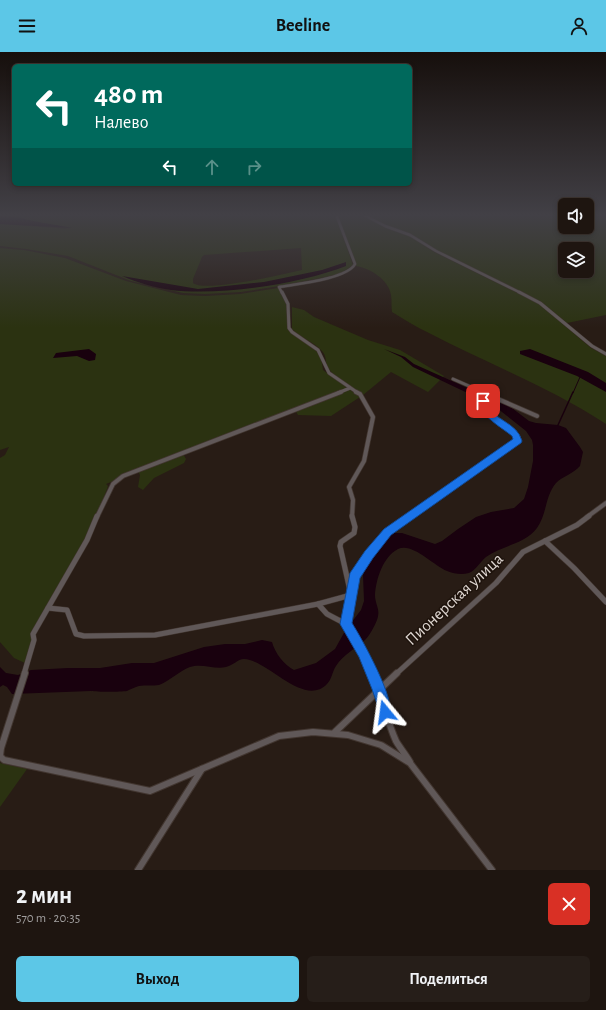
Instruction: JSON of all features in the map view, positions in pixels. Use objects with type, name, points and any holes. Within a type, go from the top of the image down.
[{"type":"street","points":[[351,252],[355,264],[353,268],[341,275],[279,287],[288,304],[289,328],[292,332],[318,350],[323,359],[325,369],[360,394],[373,417],[364,461],[349,487],[353,500],[352,516],[355,527],[354,533],[341,542],[340,546],[351,595]]},
{"type":"street","points":[[438,252],[540,303],[592,346],[606,354]]},
{"type":"street","points":[[453,379],[537,416]]},
{"type":"street","points":[[350,388],[123,476],[116,482],[108,492],[87,540],[33,634],[34,640],[31,654],[1,748],[0,756],[4,760],[150,791],[279,736],[299,732],[335,732],[370,742],[392,751],[411,764]]},
{"type":"street","points":[[346,624],[354,577],[369,554],[387,532],[518,441],[516,434],[490,414],[483,406],[483,401],[486,397],[491,396]]},
{"type":"street","name":"Пионерская улица","points":[[335,732],[378,689],[496,583],[523,552],[577,525],[606,503]]},
{"type":"street","points":[[545,541],[574,568],[606,602]]},
{"type":"street","points":[[48,608],[66,610],[76,634],[84,636],[156,635],[318,604],[351,595]]},
{"type":"street","points":[[318,604],[327,614],[346,624],[363,653],[397,742],[411,764],[492,870]]},
{"type":"street","points":[[138,870],[203,768]]},
{"type":"green space","points":[[0,252],[35,252],[65,258],[126,281],[181,295],[205,296],[240,294],[278,288],[287,304],[289,330],[319,351],[323,370],[360,397],[331,416],[298,415],[295,410],[183,454],[186,459],[184,463],[154,478],[143,490],[138,487],[140,475],[138,471],[106,484],[108,486],[107,489],[89,535],[32,634],[32,644],[25,663],[14,658],[0,642],[0,458],[5,455],[9,447],[0,450]]},
{"type":"green space","points":[[45,252],[243,252],[204,255],[202,257],[193,279],[193,283],[213,286],[263,279],[302,270],[301,252],[348,252],[353,265],[340,274],[280,286],[241,292],[205,294],[183,293],[131,281],[68,256]]},
{"type":"green space","points":[[351,252],[434,252],[538,303],[591,348],[606,356],[606,424],[541,387],[424,331],[392,312],[391,295],[387,284],[373,272],[356,266]]},
{"type":"green space","points":[[439,252],[558,252],[558,278],[594,278],[594,252],[606,252],[606,315],[567,323],[542,303]]},
{"type":"green space","points":[[292,307],[304,310],[314,317],[368,340],[400,350],[444,376],[428,392],[391,372],[363,395],[335,376],[328,368],[325,355],[322,351],[292,329]]},
{"type":"green space","points":[[0,763],[27,769],[0,807]]},
{"type":"shaded area","points":[[346,262],[346,266],[306,278],[284,283],[236,290],[171,290],[122,276],[198,289],[264,282],[322,270]]},
{"type":"shaded area","points":[[89,349],[96,354],[95,360],[89,361],[77,356],[53,358],[56,353]]},
{"type":"shaded area","points":[[384,349],[405,357],[414,364],[483,395],[480,399],[413,367],[401,357]]},
{"type":"shaded area","points":[[530,349],[588,372],[606,383],[606,392],[577,376],[520,354],[520,351]]},
{"type":"shaded area","points":[[492,398],[508,405],[529,421],[558,425],[566,428],[583,452],[580,466],[556,483],[552,488],[543,517],[532,534],[492,553],[469,573],[458,574],[447,571],[416,551],[410,549],[398,549],[388,557],[381,569],[377,582],[375,595],[378,616],[372,631],[365,640],[339,662],[329,682],[318,690],[308,690],[297,687],[254,661],[244,659],[222,668],[199,666],[190,667],[159,685],[139,686],[127,691],[12,694],[7,687],[3,685],[0,687],[0,667],[6,673],[18,675],[31,670],[100,668],[132,663],[154,663],[204,647],[225,644],[245,644],[262,640],[272,642],[280,658],[294,670],[316,663],[335,649],[345,631],[361,610],[364,601],[363,575],[368,561],[372,554],[393,533],[402,533],[435,544],[442,541],[476,517],[491,512],[514,508],[524,499],[533,461],[532,440],[526,431],[488,401]]},
{"type":"waterway","points":[[573,393],[580,377]]},
{"type":"waterway","points":[[558,425],[573,392]]},
{"type":"route","points":[[385,712],[378,689],[363,653],[346,624],[354,577],[369,554],[387,532],[518,441],[516,434],[490,414],[483,406],[483,401]]}]
